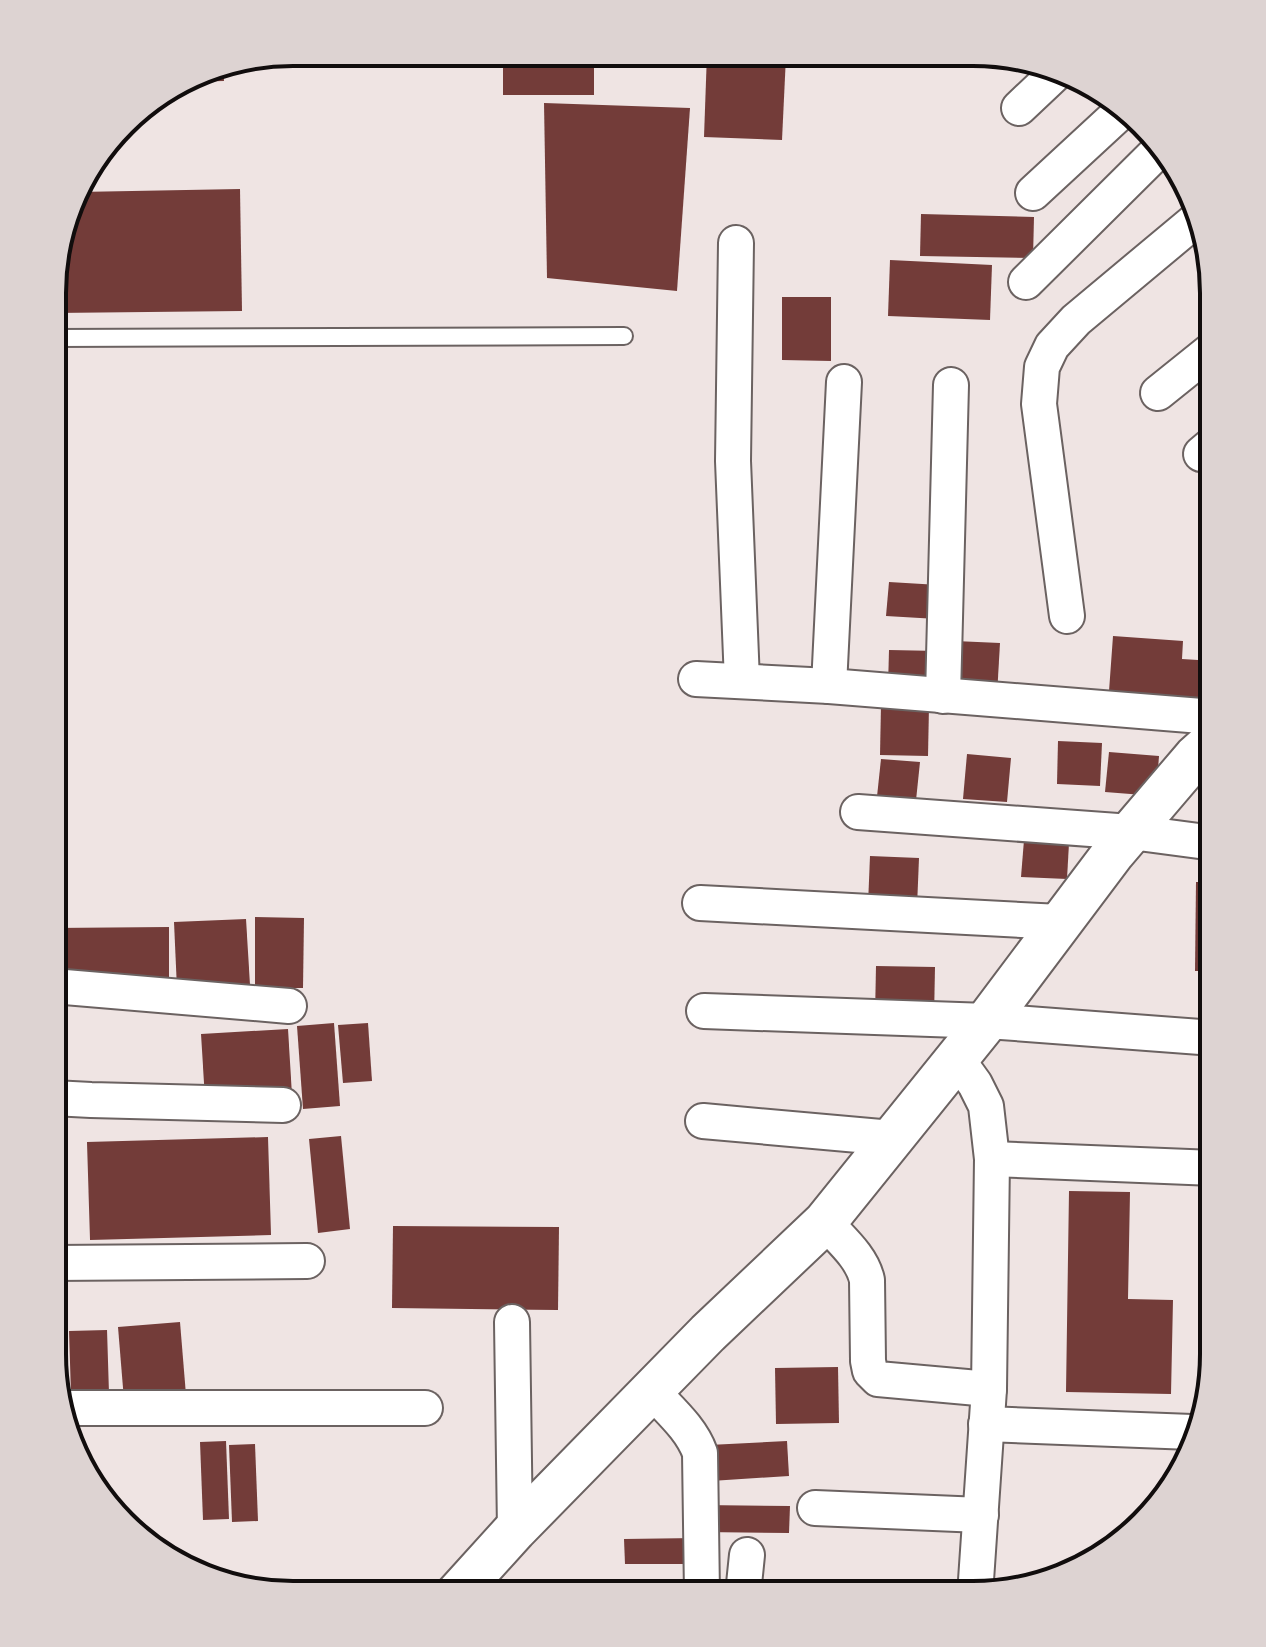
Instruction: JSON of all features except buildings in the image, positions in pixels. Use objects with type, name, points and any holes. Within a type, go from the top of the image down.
[{"type":"street","points":[[1019,108],[1049,80]]},
{"type":"street","points":[[1033,193],[1116,117]]},
{"type":"street","points":[[1026,282],[1153,156]]},
{"type":"street","points":[[1067,616],[1039,404],[1042,367],[1052,346],[1076,320],[1190,225]]},
{"type":"street","points":[[736,243],[733,461],[742,681]]},
{"type":"street","points":[[1158,393],[1200,359]]},
{"type":"street","points":[[829,686],[844,382]]},
{"type":"street","points":[[943,696],[951,385]]},
{"type":"street","points":[[696,679],[829,686],[1200,716]]},
{"type":"street","points":[[469,1581],[708,1333],[825,1222],[987,1021],[1131,832],[1200,753]]},
{"type":"street","points":[[858,812],[1131,832],[1200,841]]},
{"type":"street","points":[[700,903],[1060,922]]},
{"type":"street","points":[[66,987],[289,1006]]},
{"type":"street","points":[[704,1011],[987,1021],[1200,1037]]},
{"type":"street","points":[[957,1059],[986,1106],[992,1159],[989,1389],[981,1515],[981,1580]]},
{"type":"street","points":[[66,1098],[283,1105]]},
{"type":"street","points":[[703,1121],[892,1138]]},
{"type":"street","points":[[992,1159],[1200,1167]]},
{"type":"street","points":[[825,1222],[865,1270],[870,1371],[878,1379],[989,1389]]},
{"type":"street","points":[[66,1263],[307,1261]]},
{"type":"street","points":[[512,1322],[515,1530]]},
{"type":"street","points":[[652,1391],[687,1429],[700,1453],[702,1581]]},
{"type":"street","points":[[73,1408],[425,1408]]},
{"type":"street","points":[[986,1424],[1186,1432]]},
{"type":"street","points":[[815,1508],[981,1515]]},
{"type":"street","points":[[744,1581],[747,1555]]},
{"type":"lane","points":[[66,338],[624,336]]}]
